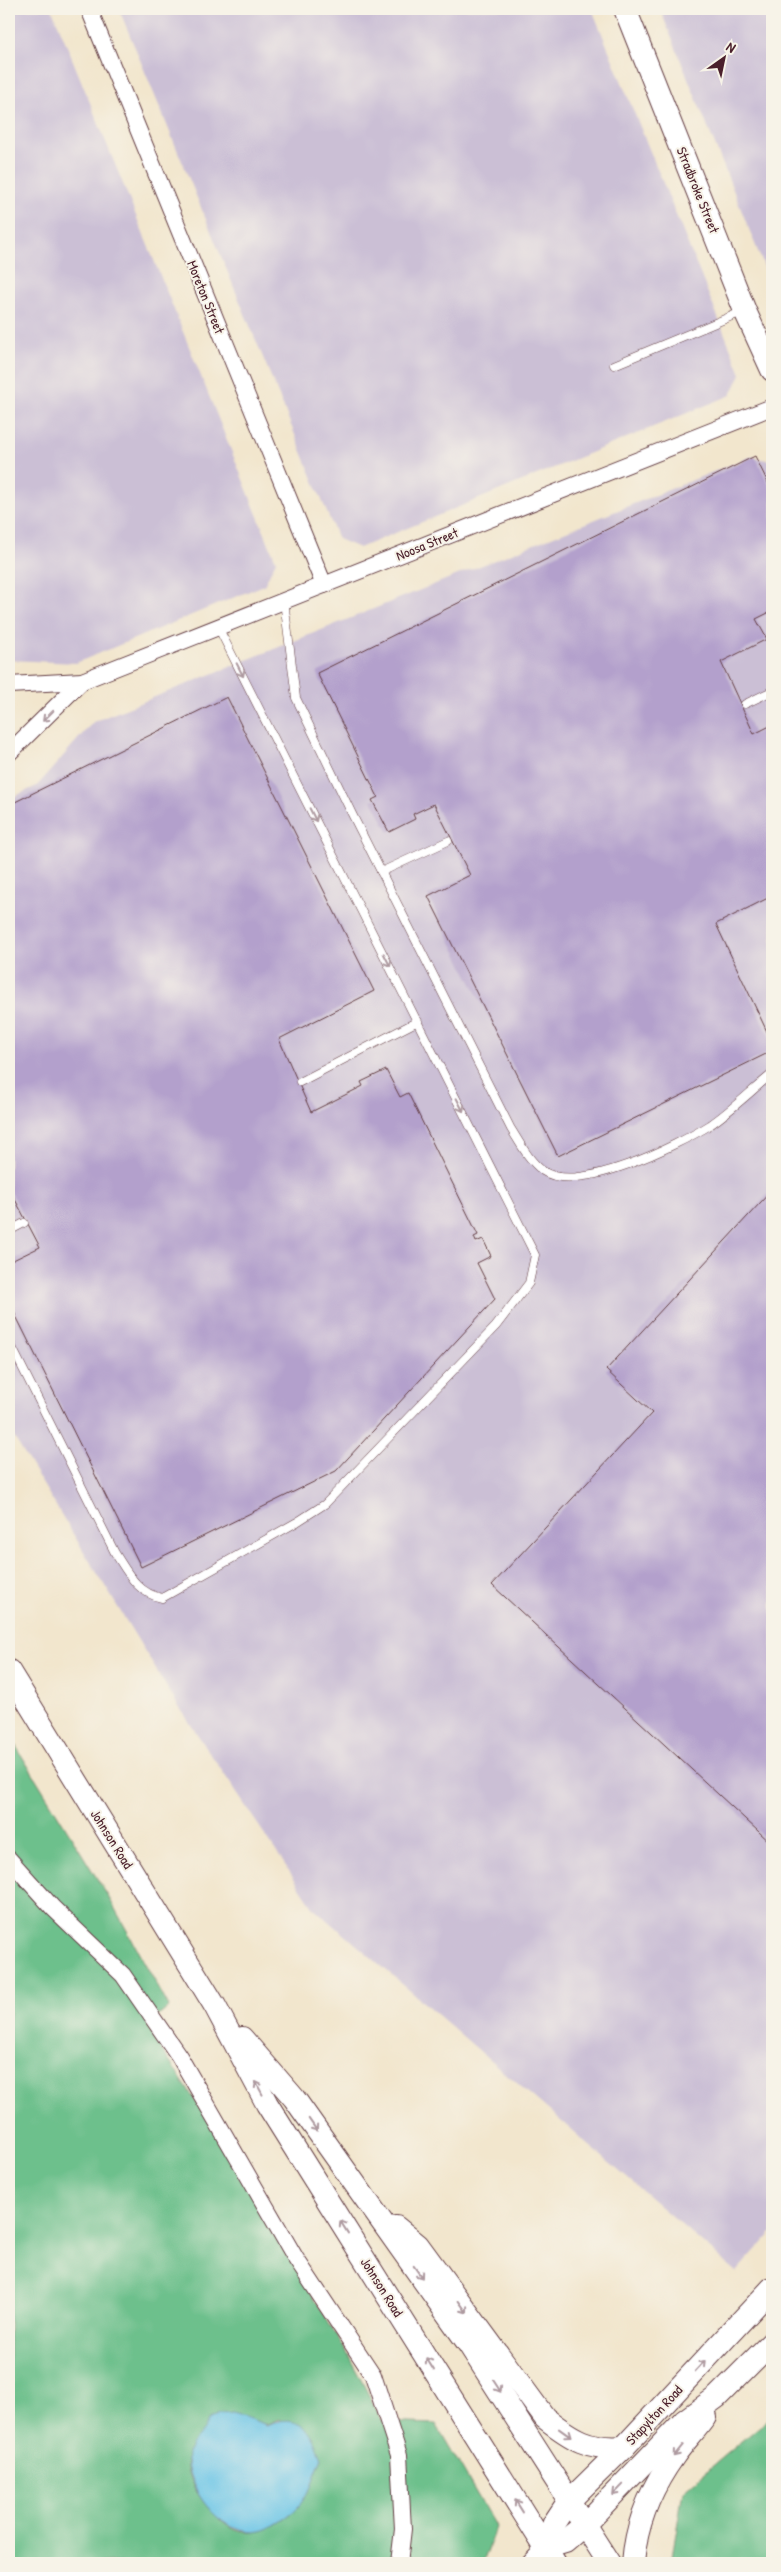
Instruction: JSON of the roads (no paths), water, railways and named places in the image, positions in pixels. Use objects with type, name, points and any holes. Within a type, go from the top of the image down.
[{"type":"main road","name":"Stradbroke Street","points":[[626,9],[746,311],[762,339],[772,370]]},
{"type":"main road","name":"Johnson Road","points":[[9,1671],[215,2006],[267,2104],[543,2558]]},
{"type":"main road","name":"Johnson Road","points":[[215,2006],[294,2098],[372,2207],[470,2346],[568,2502],[609,2563]]},
{"type":"main road","name":"Johnson Road","points":[[372,2207],[418,2245],[545,2418],[570,2437],[590,2446],[604,2449],[624,2447]]},
{"type":"main road","name":"Stapylton Road","points":[[543,2558],[554,2523],[568,2502],[624,2447],[772,2288]]},
{"type":"main road","name":"Stapylton Road","points":[[543,2558],[584,2526],[684,2421],[717,2397],[772,2342]]},
{"type":"main road","name":"Stapylton Road","points":[[633,2563],[640,2523],[655,2487],[674,2456],[697,2428],[717,2397]]},
{"type":"street","name":"Moreton Street","points":[[89,9],[324,585]]},
{"type":"street","name":"Noosa Street","points":[[9,685],[82,681],[772,407]]},
{"type":"street","name":"Noosa Street","points":[[9,753],[82,681]]},
{"type":"street","points":[[9,1859],[53,1908],[123,1975],[179,2056],[296,2259],[373,2375],[399,2455],[403,2529],[398,2563]]},
{"type":"lane","points":[[614,365],[746,311]]},
{"type":"lane","points":[[284,601],[296,698],[381,872],[511,1129],[528,1156],[544,1172],[562,1178],[587,1177],[665,1150],[711,1124],[772,1074]]},
{"type":"lane","points":[[9,1341],[115,1553],[134,1582],[148,1596],[162,1598],[297,1522],[325,1504],[496,1326],[529,1283],[535,1255],[218,627]]},
{"type":"lane","points":[[745,704],[772,691]]},
{"type":"lane","points":[[381,872],[448,841]]},
{"type":"lane","points":[[300,1082],[418,1022]]},
{"type":"lane","points":[[9,1230],[24,1223]]},
{"type":"water","points":[[233,2413],[267,2425],[287,2420],[302,2425],[314,2439],[322,2458],[301,2504],[280,2522],[260,2531],[247,2532],[234,2528],[212,2512],[202,2500],[195,2487],[187,2462],[188,2449],[203,2431],[208,2420],[219,2414]]}]
